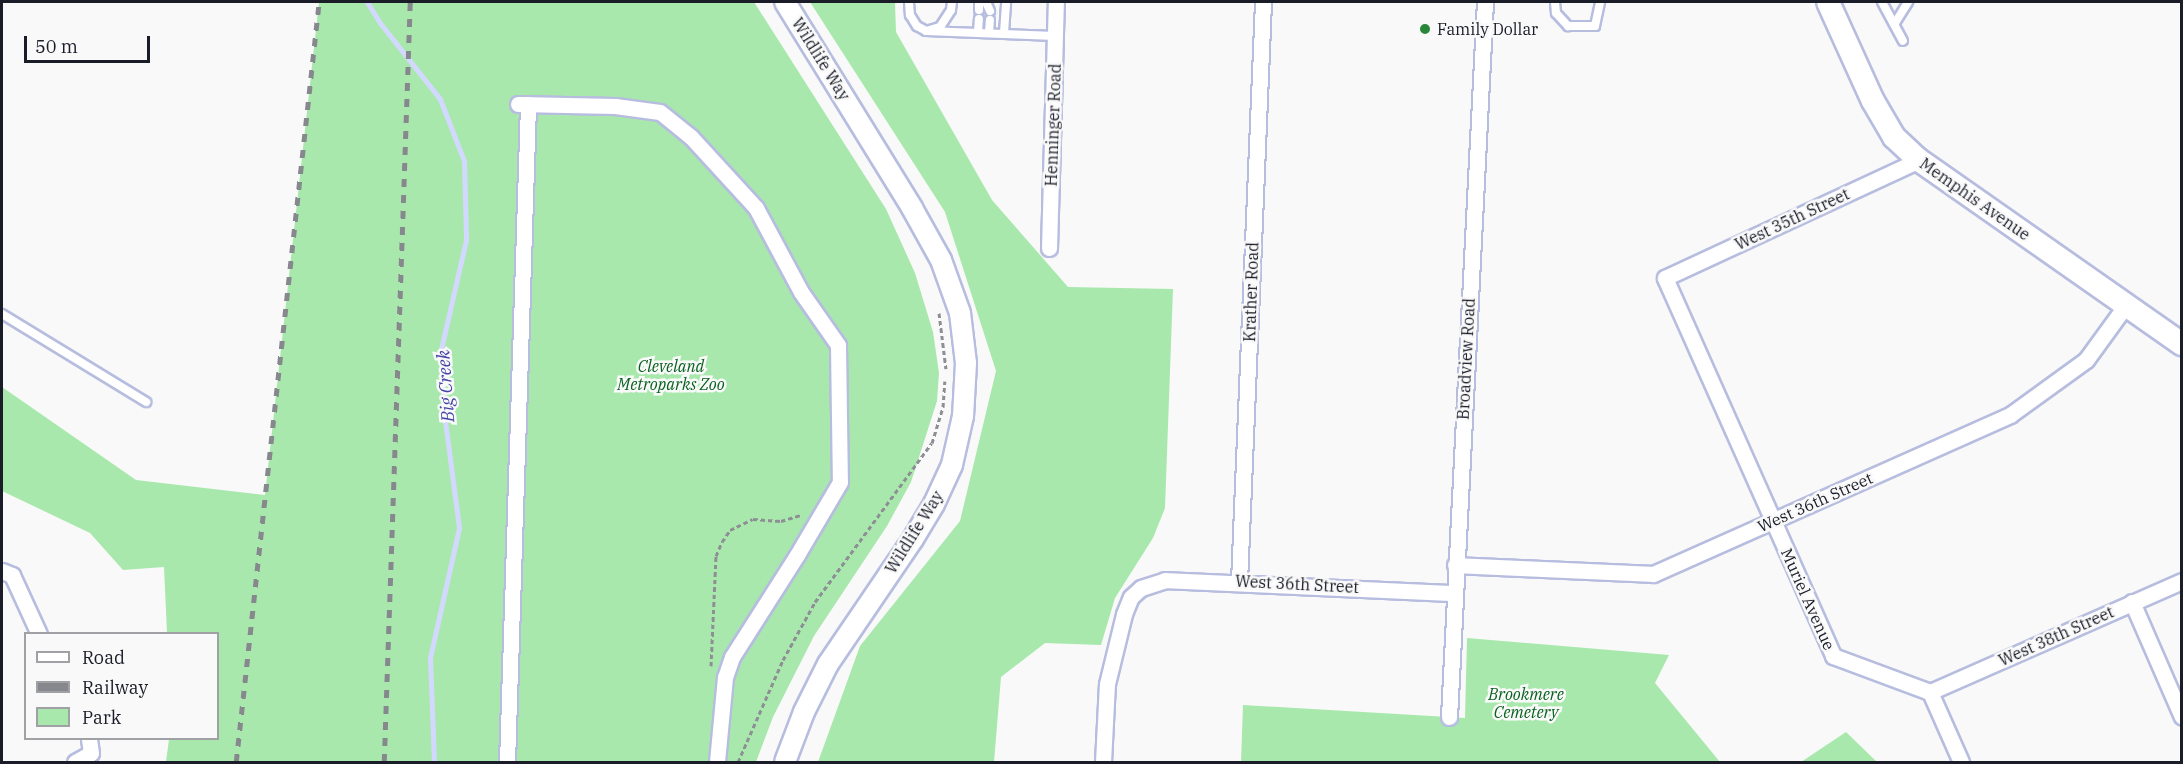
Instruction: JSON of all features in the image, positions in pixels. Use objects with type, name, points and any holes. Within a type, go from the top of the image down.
[{"type":"main road","name":"Memphis Avenue","points":[[1828,2],[1873,101],[1894,136],[1918,160],[2181,344]]},
{"type":"street","name":"Wildlife Way","points":[[785,2],[912,208],[941,260],[960,313],[966,363],[963,416],[952,465],[934,504],[913,539],[828,664],[804,712],[785,762]]},
{"type":"street","name":"Henninger Road","points":[[1049,248],[1056,2]]},
{"type":"street","name":"Krather Road","points":[[1239,582],[1263,2]]},
{"type":"street","name":"Broadview Road","points":[[1449,717],[1485,2]]},
{"type":"street","points":[[507,762],[523,104],[615,106],[660,112],[691,137],[756,208],[801,292],[838,345],[840,482],[732,657],[725,677],[717,762]]},
{"type":"street","name":"West 35th Street","points":[[1665,278],[1918,160]]},
{"type":"street","name":"Muriel Avenue","points":[[1665,278],[1833,656],[1930,692]]},
{"type":"street","name":"West 36th Street","points":[[1455,565],[1653,574],[2010,416],[2086,360],[2127,305]]},
{"type":"street","points":[[2,571],[12,575],[39,632]]},
{"type":"street","name":"West 36th Street","points":[[1103,762],[1107,684],[1124,614],[1131,597],[1141,588],[1165,580],[1454,593]]},
{"type":"street","name":"West 38th Street","points":[[1930,692],[2181,581]]},
{"type":"street","points":[[2132,602],[2181,717]]},
{"type":"street","points":[[1930,692],[1961,762]]},
{"type":"street","points":[[75,762],[90,746]]},
{"type":"lane","points":[[909,2],[910,15],[917,26],[926,31],[1055,36]]},
{"type":"lane","points":[[926,31],[940,27],[951,10],[952,2]]},
{"type":"lane","points":[[978,32],[979,2]]},
{"type":"lane","points":[[986,2],[990,10]]},
{"type":"lane","points":[[1004,33],[1006,2]]},
{"type":"lane","points":[[1555,2],[1556,13],[1568,26],[1595,26],[1600,2]]},
{"type":"lane","points":[[1882,2],[1895,23],[1902,41]]},
{"type":"lane","points":[[1895,23],[1908,2]]},
{"type":"lane","points":[[989,33],[990,20]]},
{"type":"lane","points":[[2,314],[146,402]]},
{"type":"path","points":[[738,762],[778,670],[815,602],[932,443],[943,407],[946,369],[939,312]]},
{"type":"path","points":[[710,671],[716,556],[722,542],[730,530],[753,519],[781,521],[801,515]]},
{"type":"green space","name":"Cleveland Metroparks Zoo","points":[[319,2],[754,2],[886,209],[915,273],[933,332],[939,373],[937,401],[911,482],[887,526],[814,636],[773,717],[756,762],[166,762],[169,740],[219,740],[219,632],[167,632],[164,567],[123,570],[90,533],[2,491],[2,387],[136,480],[265,495]]},
{"type":"green space","points":[[810,2],[895,2],[896,32],[992,200],[1068,287],[1173,289],[1165,508],[1153,538],[1115,598],[1101,645],[1045,643],[1001,677],[994,762],[818,762],[860,646],[960,521],[996,371],[945,212]]},
{"type":"green space","name":"Brookmere Cemetery","points":[[1467,638],[1669,655],[1655,683],[1720,762],[1241,762],[1243,705],[1465,718]]},
{"type":"green space","points":[[1846,732],[1877,762],[1801,762]]},
{"type":"waterway","name":"Big Creek","points":[[367,2],[380,23],[440,99],[464,161],[466,240],[441,349],[445,421],[459,528],[430,658],[434,762]]},
{"type":"railway","points":[[236,762],[319,2]]},
{"type":"railway","points":[[384,762],[410,2]]},
{"type":"place","name":"Family Dollar","points":[[1425,29]]}]
